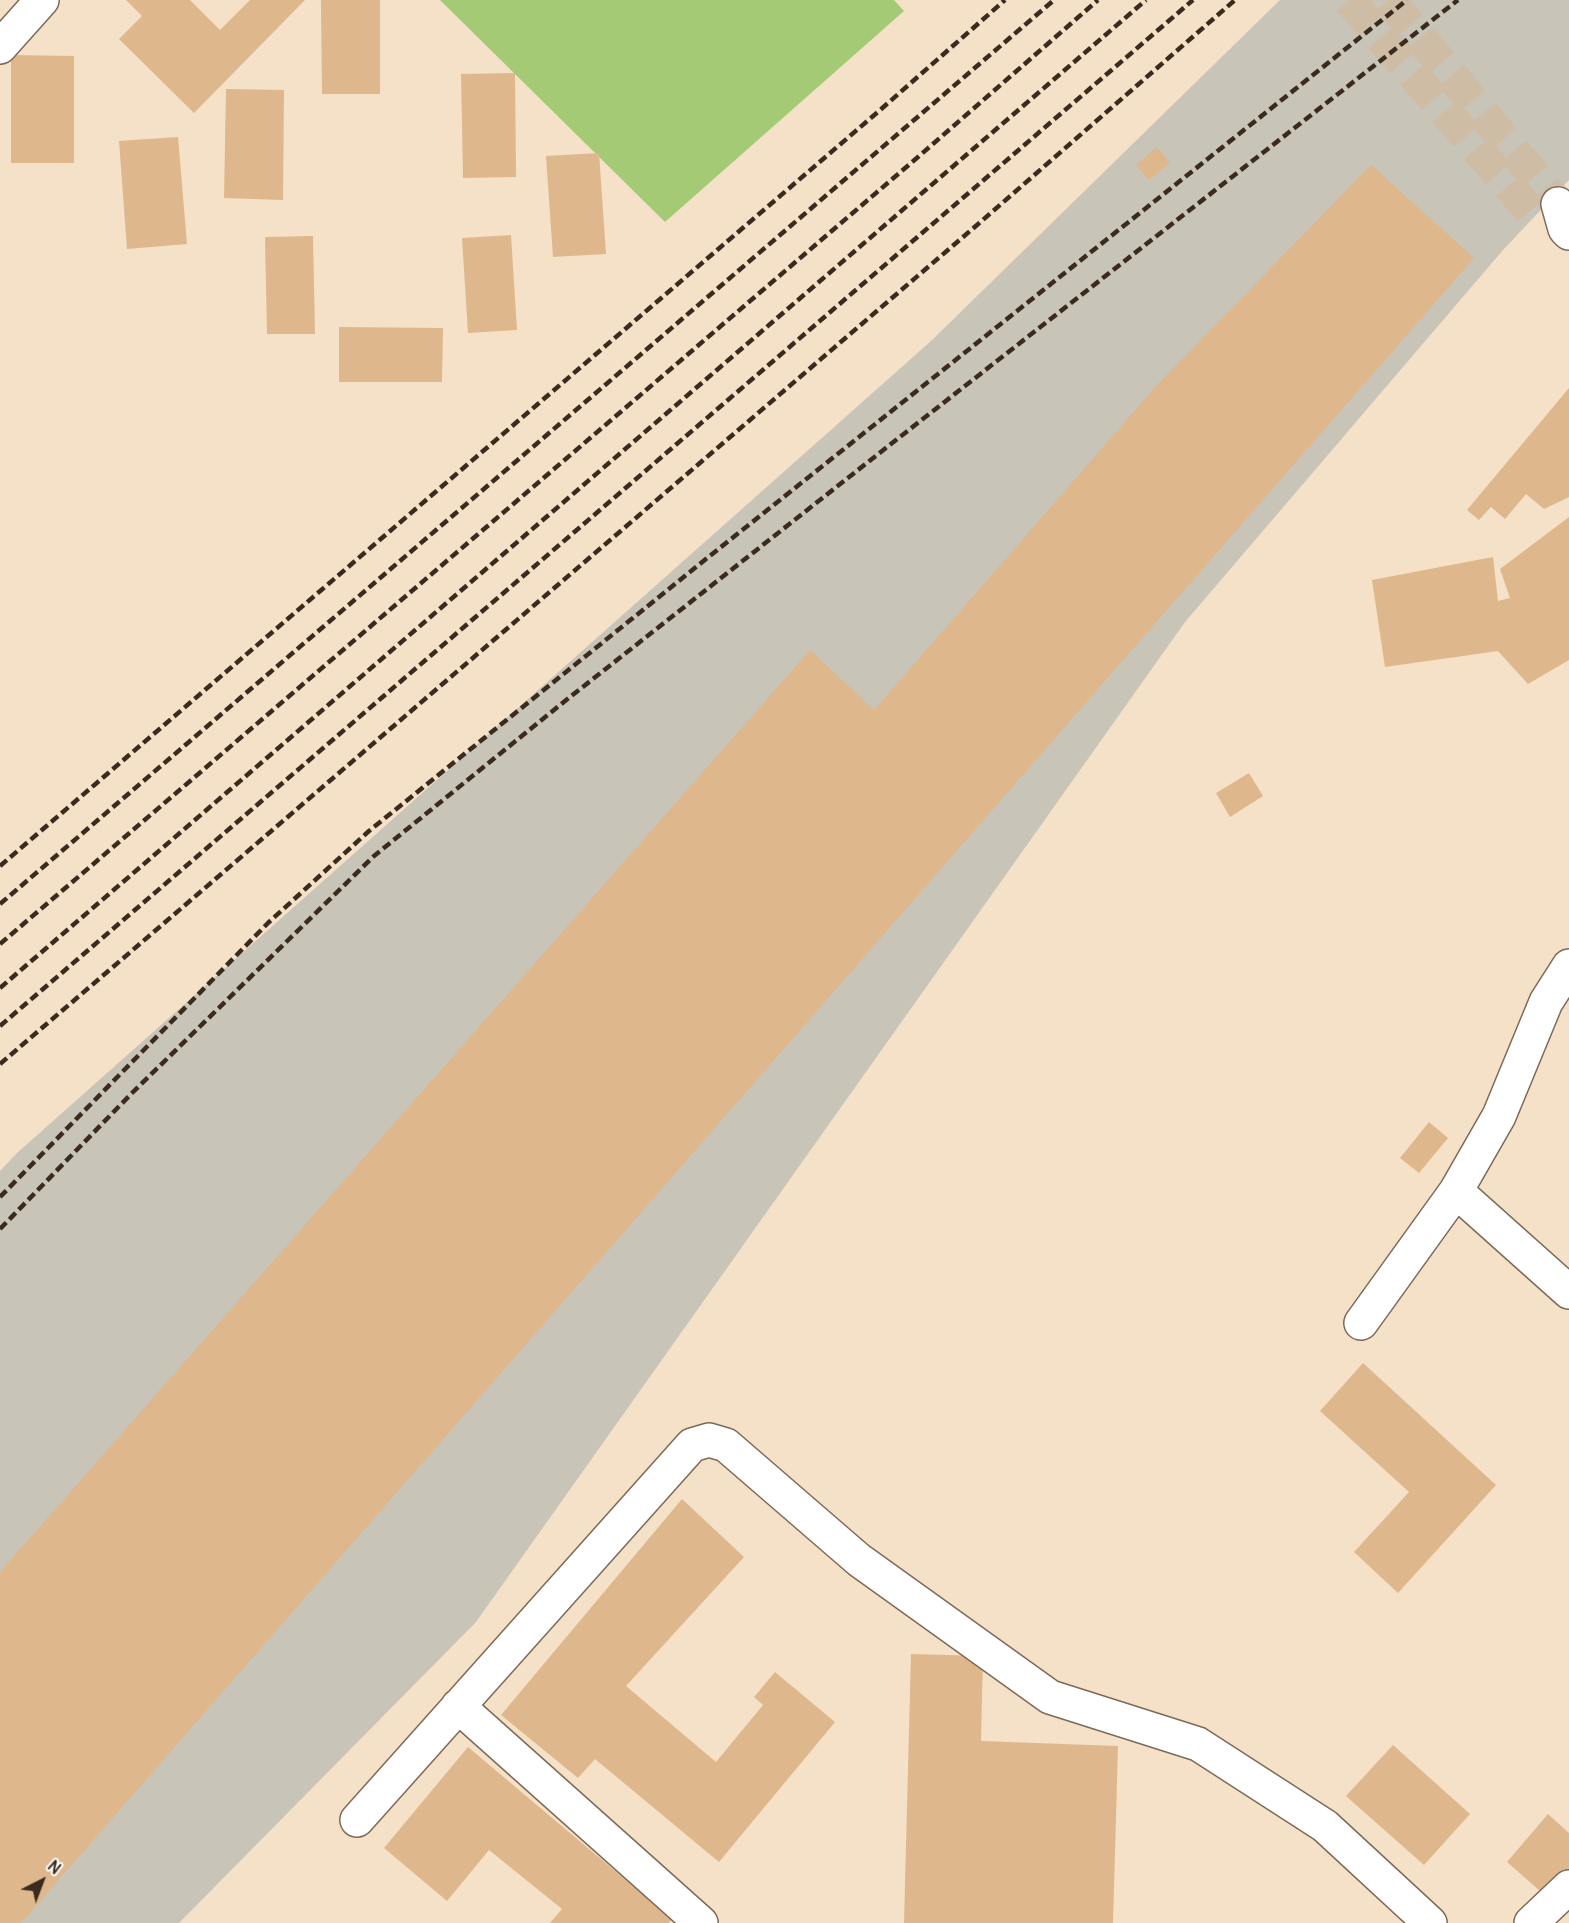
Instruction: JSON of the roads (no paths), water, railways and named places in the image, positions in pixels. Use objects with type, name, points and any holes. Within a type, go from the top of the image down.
[{"type":"street","points":[[0,47],[42,0]]},
{"type":"street","points":[[1361,1323],[1456,1191],[1499,1116],[1546,1002],[1569,966]]},
{"type":"street","points":[[1456,1191],[1569,1292]]},
{"type":"street","points":[[357,1820],[692,1445],[708,1440],[726,1445],[859,1560],[1050,1697],[1198,1744],[1325,1826],[1430,1923]]},
{"type":"street","points":[[458,1706],[701,1923]]},
{"type":"street","points":[[1531,1923],[1569,1887]]},
{"type":"tunnel","points":[[1349,0],[1540,222]]},
{"type":"tunnel","points":[[1389,0],[1558,204]]},
{"type":"railway","points":[[0,866],[879,111],[1005,0]]},
{"type":"railway","points":[[0,904],[1054,0]]},
{"type":"railway","points":[[0,944],[1098,0]]},
{"type":"railway","points":[[0,988],[1146,0]]},
{"type":"railway","points":[[0,1026],[1193,0]]},
{"type":"railway","points":[[0,1064],[977,225],[1235,0]]},
{"type":"railway","points":[[0,1197],[268,923],[369,831],[1407,0]]},
{"type":"railway","points":[[0,1229],[132,1093],[374,856],[565,701],[1458,0]]}]
